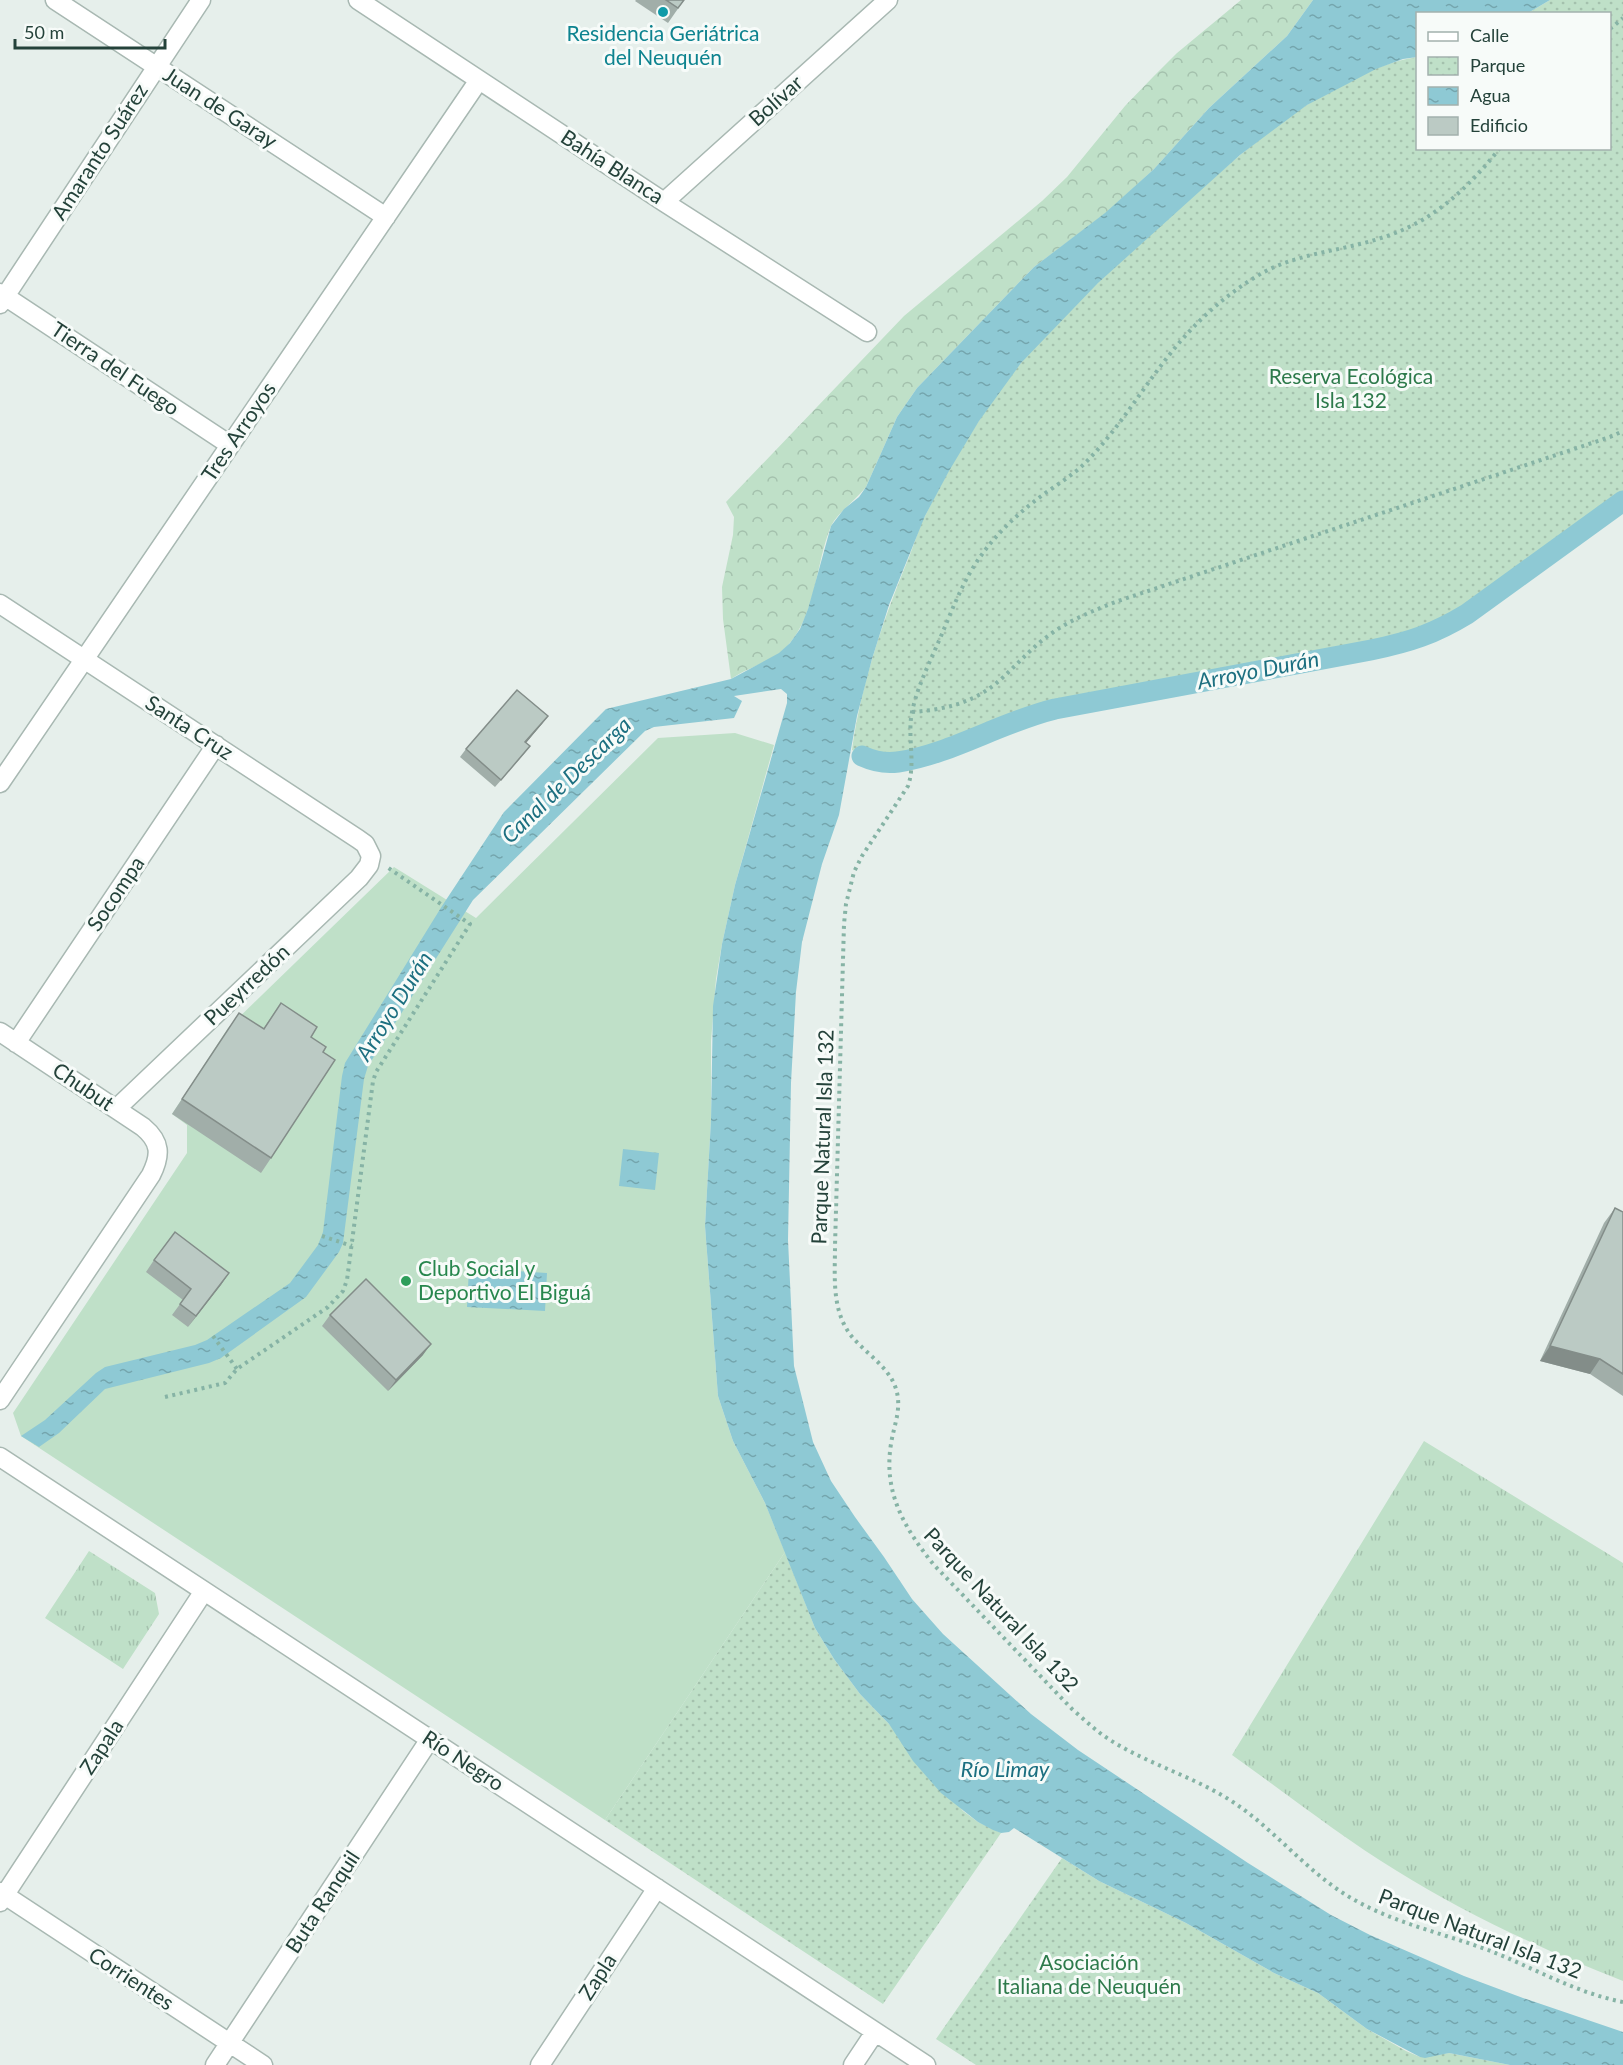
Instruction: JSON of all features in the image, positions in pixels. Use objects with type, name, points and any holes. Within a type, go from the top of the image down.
[{"type":"street","name":"Juan de Garay","points":[[55,0],[386,217]]},
{"type":"street","name":"Amaranto Suárez","points":[[2,298],[201,0]]},
{"type":"street","name":"Bahía Blanca","points":[[358,0],[664,202],[867,332]]},
{"type":"street","name":"Bolívar","points":[[664,202],[888,0]]},
{"type":"street","name":"Tres Arroyos","points":[[0,783],[479,80]]},
{"type":"street","name":"Tierra del Fuego","points":[[2,298],[230,445]]},
{"type":"street","name":"Santa Cruz","points":[[0,604],[358,839],[371,856]]},
{"type":"street","name":"Socompa","points":[[16,1043],[216,745]]},
{"type":"street","name":"Pueyrredón","points":[[116,1109],[359,878],[369,865],[371,856]]},
{"type":"street","name":"Chubut","points":[[0,1032],[150,1133],[159,1148],[159,1157],[151,1175],[0,1400]]},
{"type":"street","name":"Río Negro","points":[[2,1462],[204,1591],[926,2065]]},
{"type":"street","name":"Zapala","points":[[1,1896],[204,1591]]},
{"type":"street","name":"Buta Ranquil","points":[[215,2065],[430,1739]]},
{"type":"street","name":"Zapla","points":[[540,2065],[657,1888]]},
{"type":"street","name":"Corrientes","points":[[1,1896],[263,2065]]},
{"type":"street","points":[[853,2065],[875,2032]]},
{"type":"path","points":[[1611,28],[1623,18]]},
{"type":"path","name":"Parque Natural Isla 132","points":[[1498,150],[1453,200],[1432,216],[1384,238],[1288,262],[1245,284],[1210,310],[1181,341],[1087,461],[1018,515],[994,538],[977,560],[962,587],[921,682],[912,712],[909,737],[911,776],[903,796],[862,856],[849,885],[846,904],[835,1246],[836,1298],[841,1317],[852,1336],[886,1370],[895,1386],[899,1404],[891,1443],[889,1469],[893,1496],[901,1517],[917,1544],[934,1565],[1072,1709],[1114,1743],[1226,1797],[1269,1829],[1310,1869],[1338,1890],[1368,1907],[1392,1919],[1464,1941],[1589,1992],[1623,2002]]},
{"type":"path","points":[[912,712],[939,710],[968,701],[993,686],[1051,634],[1080,616],[1118,601],[1623,431]]},
{"type":"path","points":[[165,1397],[225,1383],[237,1369],[319,1314],[343,1291],[352,1246],[373,1081],[381,1063],[470,924],[371,856]]},
{"type":"path","points":[[322,1236],[352,1246]]},
{"type":"path","points":[[213,1336],[237,1369]]},
{"type":"green space","points":[[1241,0],[1313,0],[1287,36],[1209,108],[1154,169],[1106,213],[1034,267],[917,388],[897,417],[866,487],[831,526],[808,610],[801,626],[780,653],[731,679],[723,619],[722,587],[733,535],[734,517],[726,502],[904,316],[1042,201],[1067,177],[1125,106],[1153,77],[1177,53]]},
{"type":"green space","name":"Reserva Ecológica Isla 132","points":[[1550,0],[1623,0],[1623,501],[1467,614],[1444,627],[1398,644],[1055,709],[1009,722],[938,751],[896,762],[871,760],[852,750],[861,702],[874,654],[921,526],[936,494],[969,436],[1007,380],[1042,339],[1111,270],[1193,195],[1281,123],[1307,105],[1361,75],[1389,64],[1416,57],[1416,150],[1611,150],[1611,12],[1530,12]]},
{"type":"green space","name":"Club Social y Deportivo El Biguá","points":[[735,733],[774,745],[735,885],[716,979],[711,1041],[711,1120],[705,1226],[718,1396],[733,1441],[765,1503],[785,1552],[605,1820],[21,1436],[13,1413],[187,1153],[187,1125],[172,1114],[228,1028],[394,867],[476,918],[658,738]]},
{"type":"green space","points":[[1424,1441],[1623,1563],[1623,1981],[1507,1931],[1451,1903],[1355,1844],[1232,1755]]},
{"type":"green space","points":[[89,1551],[155,1593],[159,1614],[123,1669],[45,1618]]},
{"type":"green space","points":[[785,1552],[815,1628],[860,1694],[889,1724],[963,1811],[978,1822],[1001,1833],[883,2004],[605,1820]]},
{"type":"green space","name":"Asociación Italiana de Neuquén","points":[[1062,1858],[1099,1881],[1186,1923],[1274,1973],[1318,1993],[1367,2029],[1406,2051],[1420,2057],[1449,2053],[1510,2065],[976,2065],[936,2039]]},
{"type":"water","name":"Río Limay","points":[[1313,0],[1550,0],[1530,12],[1416,12],[1416,57],[1403,59],[1376,69],[1307,105],[1240,155],[1098,283],[1021,363],[979,421],[949,471],[925,516],[889,605],[872,659],[857,716],[839,815],[822,864],[802,942],[796,992],[791,1083],[788,1240],[794,1366],[813,1442],[831,1481],[855,1517],[912,1599],[943,1634],[1031,1714],[1078,1750],[1331,1915],[1370,1935],[1464,1976],[1623,2032],[1623,2065],[1510,2065],[1449,2053],[1420,2057],[1367,2029],[1318,1993],[1274,1973],[1186,1923],[1099,1881],[1014,1828],[1009,1832],[1001,1833],[978,1822],[941,1793],[913,1761],[889,1724],[860,1694],[834,1659],[815,1628],[765,1503],[733,1441],[718,1396],[705,1226],[711,1120],[713,1006],[722,944],[735,885],[787,703],[787,694],[781,689],[734,696],[742,701],[734,718],[654,727],[645,731],[473,900],[368,1066],[364,1079],[343,1243],[306,1297],[221,1358],[105,1389],[59,1433],[39,1447],[21,1436],[45,1420],[105,1367],[207,1340],[290,1283],[318,1245],[323,1232],[345,1063],[442,906],[504,812],[606,709],[731,679],[779,653],[790,643],[800,629],[808,609],[831,526],[866,487],[897,417],[917,388],[1034,267],[1105,213],[1154,169],[1209,108],[1287,36]]},
{"type":"water","points":[[623,1149],[659,1153],[655,1190],[619,1186]]},
{"type":"water","points":[[469,1268],[547,1273],[545,1311],[467,1307]]},
{"type":"building","points":[[666,0],[684,0],[678,8]]},
{"type":"building","points":[[517,690],[548,716],[525,742],[530,746],[501,780],[466,749]]},
{"type":"building","points":[[281,1003],[317,1027],[311,1037],[326,1047],[323,1052],[335,1060],[271,1158],[182,1099],[239,1013],[264,1029]]},
{"type":"building","points":[[1615,1208],[1623,1212],[1623,1374],[1600,1359],[1550,1346]]},
{"type":"building","points":[[175,1232],[229,1273],[196,1316],[180,1304],[191,1289],[154,1260]]},
{"type":"building","points":[[366,1279],[431,1344],[396,1380],[330,1315]]},
{"type":"waterway","name":"Arroyo Durán","points":[[862,756],[888,763],[918,758],[1055,709],[1371,650],[1410,640],[1444,627],[1467,614],[1623,501]]},
{"type":"place","name":"Residencia Geriátrica del Neuquén","points":[[663,12]]},
{"type":"place","name":"Club Social y Deportivo El Biguá","points":[[406,1281]]},
{"type":"water label","name":"Canal de Descarga","points":[[566,780]]}]
